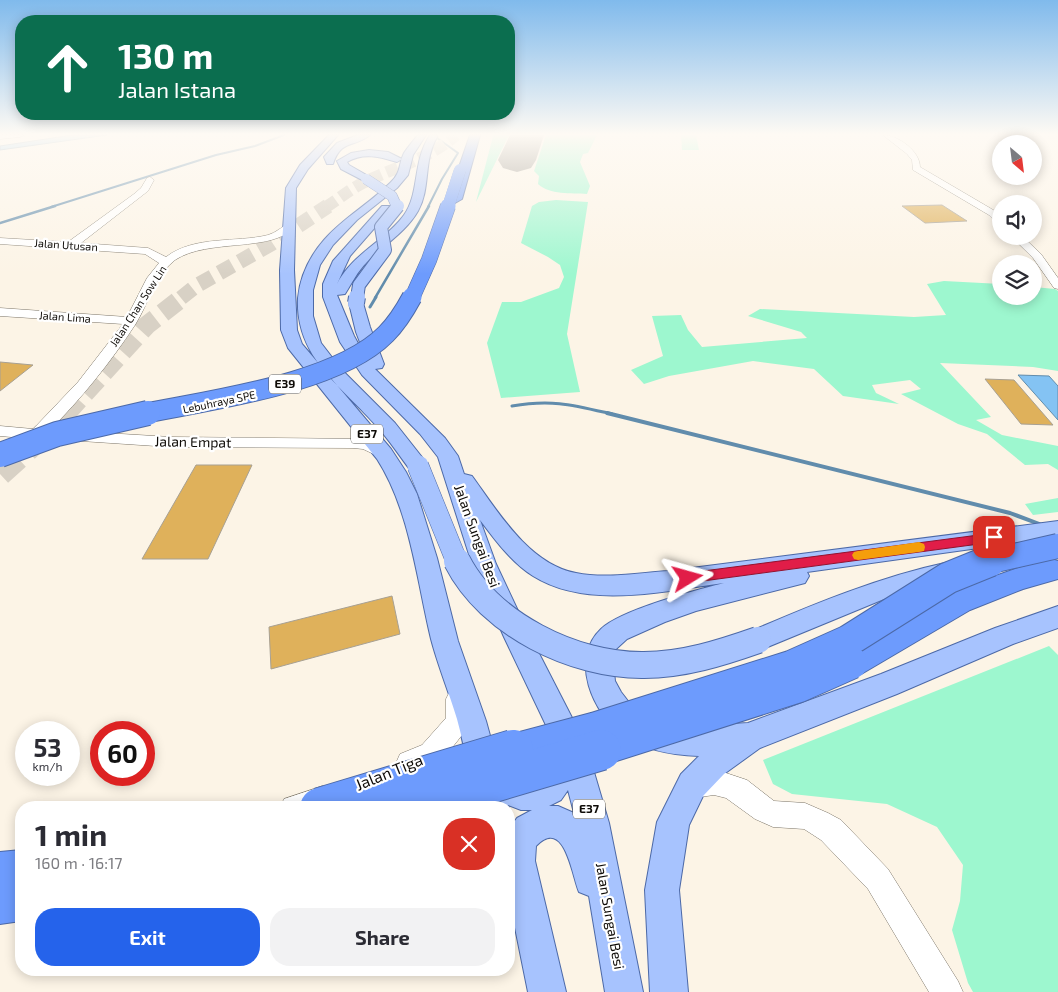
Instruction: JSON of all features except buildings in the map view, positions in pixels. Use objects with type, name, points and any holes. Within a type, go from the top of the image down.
[{"type":"highway","name":"Lebuhraya SPE","points":[[0,455],[83,428],[277,386],[344,360],[369,348],[386,334],[404,312],[435,246],[456,181]]},
{"type":"highway","name":"Lebuhraya SPE","points":[[0,459],[12,453],[83,432],[276,390],[311,379],[375,350],[396,334],[410,312],[440,246],[460,181]]},
{"type":"highway","points":[[343,801],[469,762],[595,728],[792,666],[848,641],[948,578],[993,560],[1056,561]]},
{"type":"highway","points":[[430,801],[615,746],[798,687],[852,663],[960,601],[1018,579],[1056,561]]},
{"type":"highway","points":[[0,872],[15,871]]},
{"type":"highway","points":[[0,903],[15,901]]},
{"type":"main road","points":[[288,297],[288,206],[291,188],[295,181]]},
{"type":"main road","points":[[362,181],[392,205],[381,227],[384,250],[359,285],[356,303],[366,341],[375,356],[378,382]]},
{"type":"main road","points":[[364,181],[392,196],[397,202],[398,206],[389,211]]},
{"type":"main road","name":"E37","points":[[383,181],[342,220],[295,273],[288,297],[289,330],[294,345],[322,382],[384,454],[396,472],[406,494],[425,558],[445,640],[472,721],[491,801]]},
{"type":"main road","points":[[397,181],[353,218],[334,237],[313,265],[306,290],[305,316],[313,343],[335,373],[388,428],[418,466],[433,498],[445,538],[471,584],[508,621],[570,653],[606,663],[641,666],[683,663],[708,657],[758,640],[876,590],[914,578],[970,568],[1056,561]]},
{"type":"main road","points":[[335,308],[345,278],[359,262],[408,218],[415,206],[420,191],[421,181]]},
{"type":"main road","name":"Jalan Sungai Besi","points":[[389,211],[348,249],[335,270],[329,296],[344,333],[358,359],[378,382],[419,421],[448,456],[484,564],[517,637],[571,745],[593,823],[624,992]]},
{"type":"main road","points":[[448,456],[487,513],[517,550],[543,570],[575,583],[612,585],[668,581],[1058,529]]},
{"type":"main road","points":[[742,741],[679,741],[640,729],[622,716],[609,698],[601,682],[598,668],[608,640],[623,629],[660,612],[741,588],[942,544]]},
{"type":"main road","points":[[425,558],[509,783],[518,793],[533,795],[549,790],[556,784],[561,770],[556,749],[517,637]]},
{"type":"main road","points":[[669,992],[662,890],[673,822],[692,785],[713,763],[742,741],[887,685],[1004,636],[1058,617]]},
{"type":"main road","points":[[547,992],[518,860],[518,849],[520,840],[526,831],[552,821],[571,829],[579,840],[618,992]]},
{"type":"main road","points":[[515,897],[540,992]]},
{"type":"street","points":[[72,245],[137,196],[145,189],[149,181]]},
{"type":"street","points":[[938,181],[992,213]]},
{"type":"street","name":"Jalan Chan Sow Lin","points":[[0,466],[37,434],[92,373],[131,321],[155,275],[166,262],[185,252],[209,245],[280,235],[289,227]]},
{"type":"street","name":"Jalan Chan Sow Lin","points":[[263,238],[279,242],[288,254]]},
{"type":"street","name":"Jalan Utusan","points":[[0,241],[132,249],[209,245]]},
{"type":"street","points":[[1025,245],[1037,256],[1058,286]]},
{"type":"street","name":"Jalan Utusan","points":[[132,249],[148,252],[166,262]]},
{"type":"street","name":"Jalan Lima","points":[[0,312],[131,321]]},
{"type":"street","name":"Jalan Empat","points":[[0,430],[171,442],[353,443],[367,444],[384,454]]},
{"type":"street","name":"Jalan Tiga","points":[[315,801],[431,754],[458,722],[457,678]]},
{"type":"street","points":[[738,789],[732,767],[742,741]]},
{"type":"street","points":[[692,785],[714,782],[738,789],[764,810],[773,814],[805,816],[831,830],[878,879],[947,992]]},
{"type":"street","points":[[0,862],[15,861]]},
{"type":"street","points":[[0,912],[15,911]]},
{"type":"green space","points":[[481,181],[486,181],[476,202]]},
{"type":"green space","points":[[538,181],[588,181],[590,186],[587,194],[555,192],[538,184]]},
{"type":"green space","points":[[556,200],[588,202],[567,334],[580,392],[501,398],[487,343],[502,302],[521,302],[559,288],[564,277],[560,265],[521,243],[532,206],[539,202]]},
{"type":"green space","points":[[944,281],[992,284],[992,305],[1042,305],[1042,288],[1058,291],[1058,371],[1033,367],[940,363],[991,417],[976,420],[1002,435],[1058,446],[1058,470],[1048,464],[1025,465],[987,434],[958,424],[901,394],[921,389],[910,380],[872,385],[876,393],[899,404],[843,396],[814,369],[753,361],[669,376],[644,384],[631,370],[663,356],[652,316],[681,315],[688,330],[702,347],[807,338],[801,332],[748,316],[760,309],[914,317],[946,315],[927,284]]},
{"type":"green space","points":[[1058,498],[1058,512],[1033,515],[1025,504]]},
{"type":"green space","points":[[1049,646],[1058,655],[1058,992],[973,992],[968,983],[952,930],[960,901],[963,865],[937,827],[887,804],[792,794],[773,784],[763,760]]},
{"type":"water","points":[[1018,375],[1049,376],[1058,386],[1058,420]]},
{"type":"waterway","points":[[51,207],[133,181]]},
{"type":"waterway","points":[[428,207],[441,181]]},
{"type":"waterway","points":[[0,223],[55,206]]},
{"type":"waterway","points":[[375,298],[429,206]]},
{"type":"waterway","points":[[370,307],[376,297]]},
{"type":"waterway","points":[[512,406],[551,403],[612,414]]},
{"type":"waterway","points":[[607,413],[1010,513],[1042,525]]},
{"type":"tunnel","points":[[326,207],[367,181]]},
{"type":"tunnel","points":[[181,298],[196,286],[271,244],[328,206]]},
{"type":"tunnel","points":[[66,413],[147,325],[183,297]]},
{"type":"tunnel","points":[[0,474],[66,413]]},
{"type":"slow traffic","points":[[858,555],[919,547]]},
{"type":"route","points":[[688,578],[994,537]]}]
